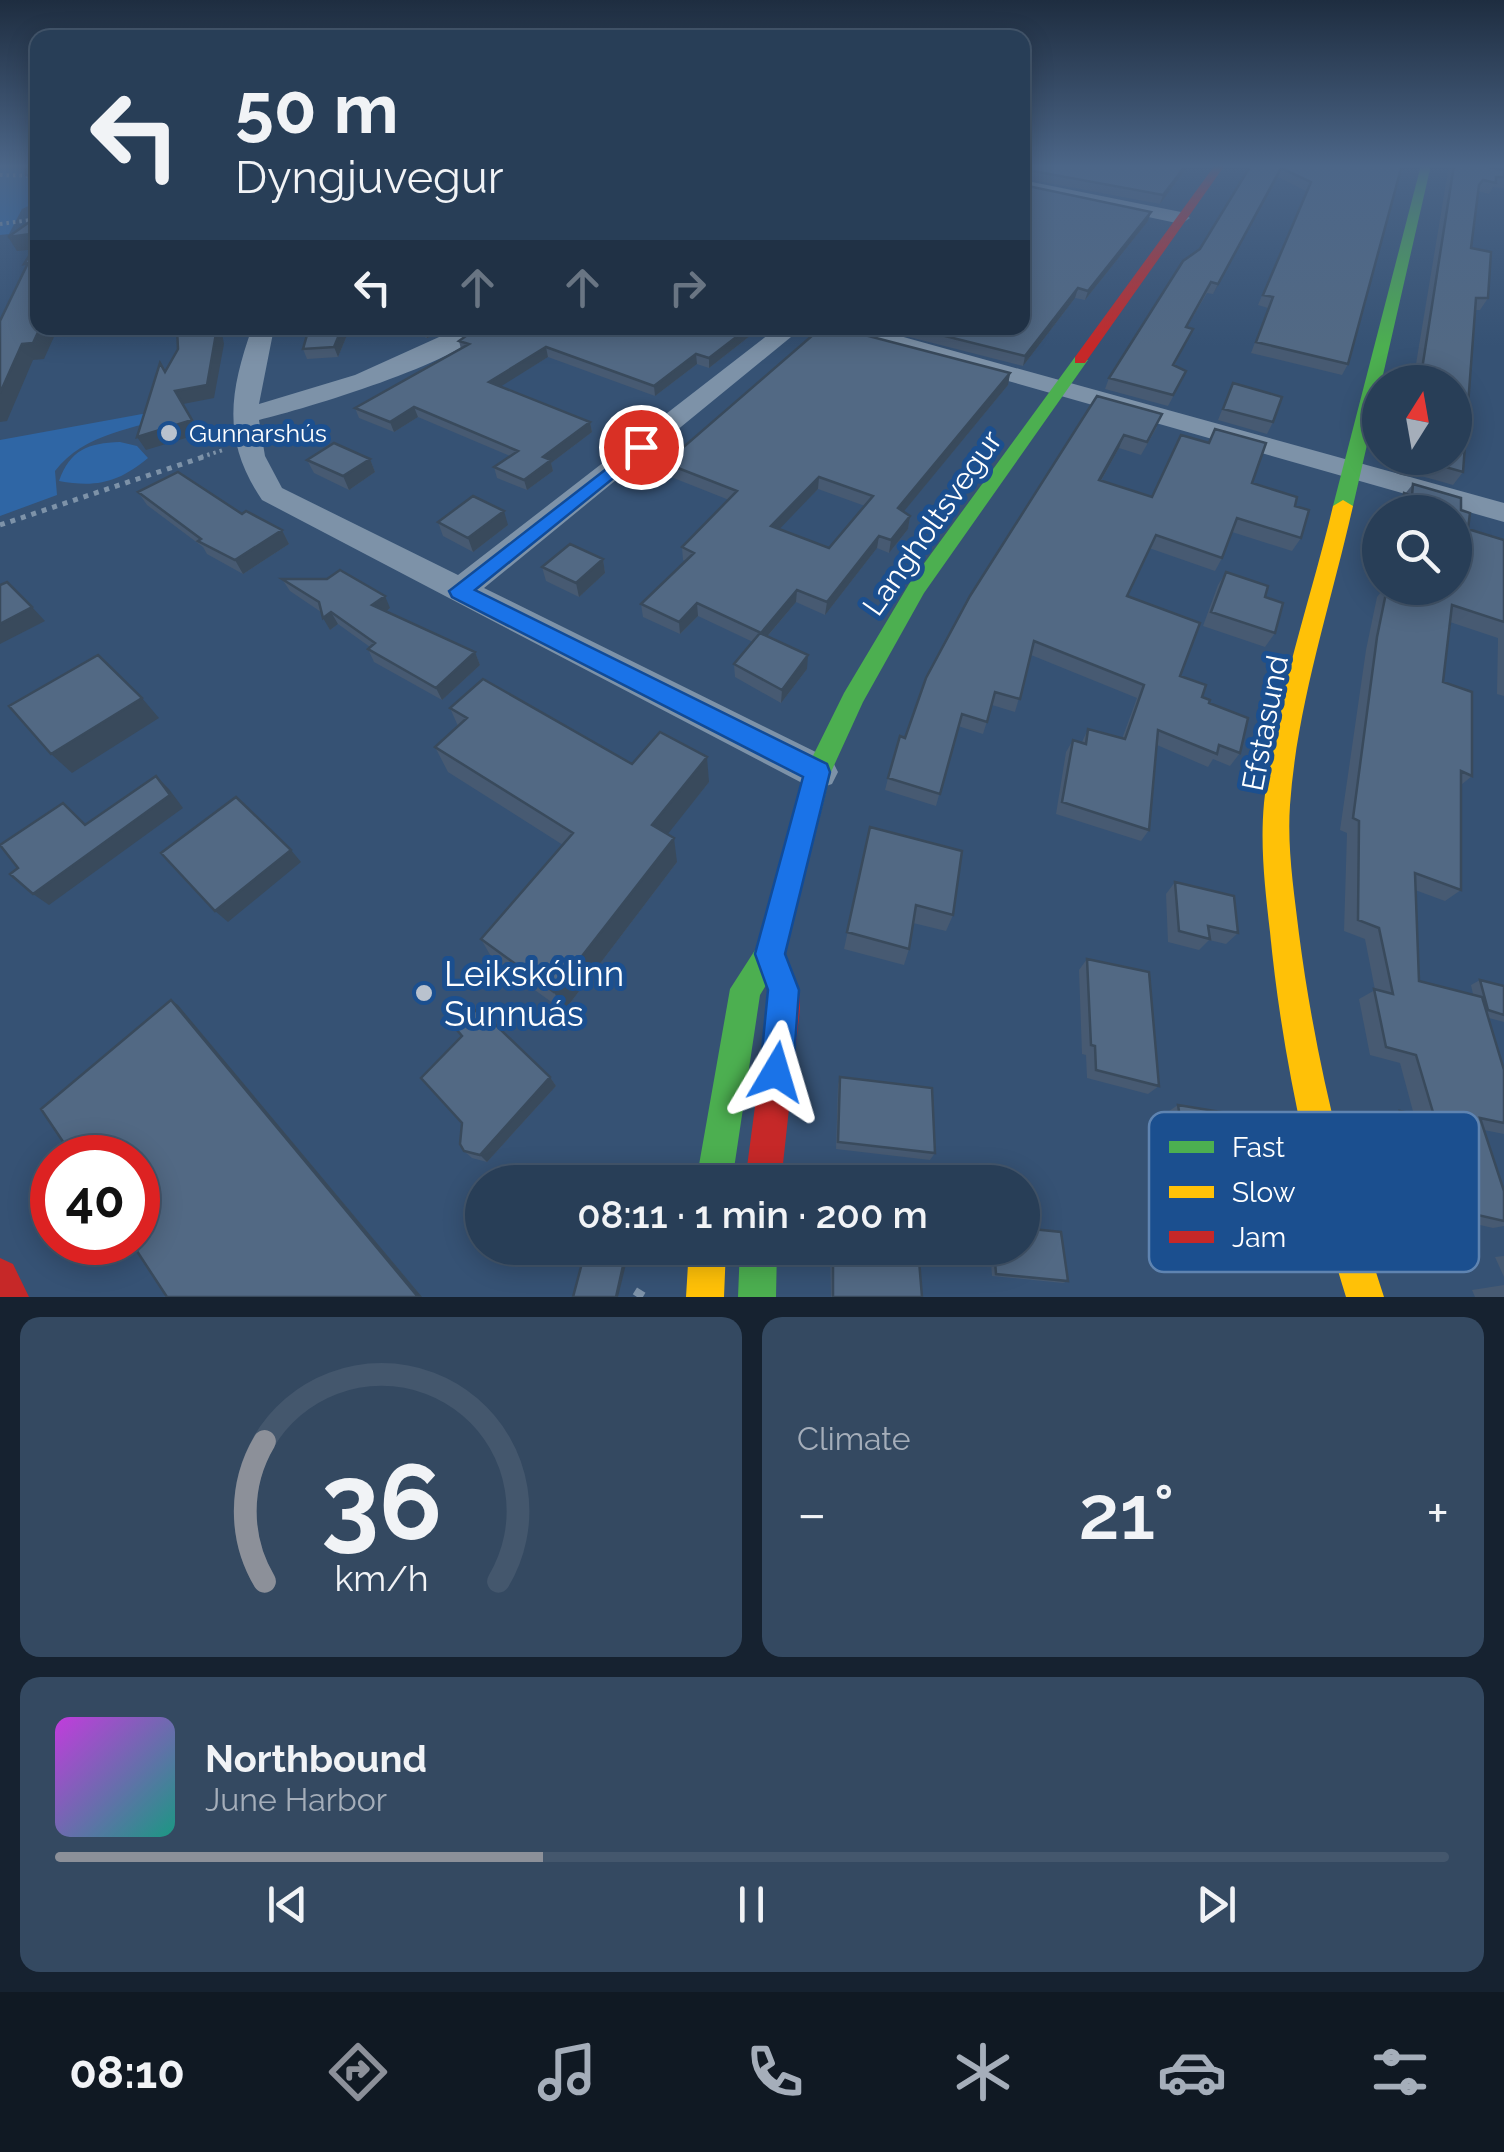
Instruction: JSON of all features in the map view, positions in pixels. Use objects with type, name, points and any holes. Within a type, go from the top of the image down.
[{"type":"street","name":"Langholtsvegur","points":[[717,1165],[746,989],[770,954],[818,772],[852,700],[916,588],[1177,226]]},
{"type":"street","name":"Efstasund","points":[[1316,1112],[1288,962],[1276,850],[1278,790],[1350,470],[1411,226]]},
{"type":"street","points":[[261,335],[250,368],[246,443],[257,476],[272,494],[818,772]]},
{"type":"street","points":[[247,415],[311,400],[387,374],[462,335]]},
{"type":"street","points":[[459,591],[782,335]]},
{"type":"street","points":[[872,335],[1504,512]]},
{"type":"street","points":[[765,1165],[784,990],[770,954]]},
{"type":"street","points":[[737,1040],[780,1047]]},
{"type":"street","points":[[705,1297],[707,1265]]},
{"type":"street","points":[[757,1297],[758,1265]]},
{"type":"street","name":"Efstasund","points":[[1357,1272],[1366,1297]]},
{"type":"street","points":[[0,1276],[10,1297]]},
{"type":"path","points":[[0,525],[224,450]]},
{"type":"shaded area","points":[[0,226],[13,226],[9,234],[0,235]]},
{"type":"shaded area","points":[[175,408],[179,415],[111,434],[80,448],[55,471],[57,495],[0,516],[0,440]]},
{"type":"shaded area","points":[[120,442],[137,446],[148,458],[107,481],[59,481],[63,470],[82,450]]},
{"type":"building","points":[[24,226],[30,226],[30,234],[8,237]]},
{"type":"building","points":[[1030,226],[1140,226],[1088,291],[1078,288],[1025,356],[941,335],[1030,335]]},
{"type":"building","points":[[1214,226],[1250,226],[1218,284],[1211,282],[1186,327],[1193,329],[1173,365],[1186,371],[1173,395],[1109,378],[1183,261],[1200,249]]},
{"type":"building","points":[[1293,226],[1386,226],[1348,364],[1256,342],[1273,297],[1263,295]]},
{"type":"building","points":[[1445,226],[1474,226],[1471,248],[1491,252],[1488,298],[1476,298],[1471,365],[1423,365]]},
{"type":"building","points":[[30,255],[30,335],[37,335],[33,343],[22,344],[0,393],[0,321],[28,263],[24,264]]},
{"type":"building","points":[[177,335],[216,335],[207,385],[175,391],[192,420],[137,437],[160,363],[165,372],[178,349]]},
{"type":"building","points":[[307,335],[339,335],[334,347],[303,349]]},
{"type":"building","points":[[467,335],[739,335],[709,358],[696,354],[654,386],[546,347],[489,382],[590,422],[543,457],[551,460],[524,480],[494,467],[518,451],[414,407],[390,422],[355,408],[469,344],[459,341]]},
{"type":"building","points":[[813,335],[865,335],[1010,373],[898,508],[910,516],[891,540],[879,536],[827,602],[797,590],[761,633],[697,603],[679,622],[641,604],[694,553],[682,547],[737,491],[665,463]],"holes":[[[819,477],[873,496],[829,548],[771,526]]]},
{"type":"building","points":[[1233,383],[1282,397],[1273,422],[1223,409]]},
{"type":"building","points":[[1097,396],[1162,414],[1147,442],[1124,435],[1099,480],[1152,497],[1181,435],[1209,443],[1215,429],[1266,443],[1252,483],[1297,497],[1295,506],[1309,510],[1301,538],[1237,518],[1222,558],[1156,535],[1127,596],[1200,623],[1180,676],[1206,685],[1202,697],[1209,703],[1248,718],[1240,753],[1219,745],[1217,754],[1158,730],[1149,830],[1062,802],[1073,740],[1086,744],[1088,729],[1125,739],[1144,685],[1034,641],[1020,699],[995,692],[987,722],[962,714],[940,794],[888,778],[900,736],[905,738],[926,678],[970,596]]},
{"type":"building","points":[[334,443],[370,459],[343,476],[307,460]]},
{"type":"building","points":[[178,472],[242,514],[246,511],[282,530],[235,560],[198,541],[201,539],[138,492]]},
{"type":"building","points":[[1413,484],[1451,495],[1412,495]]},
{"type":"building","points":[[473,496],[504,511],[468,538],[438,522]]},
{"type":"building","points":[[1472,530],[1504,540],[1504,622],[1452,605],[1472,605]]},
{"type":"building","points":[[570,544],[603,559],[576,583],[542,567]]},
{"type":"building","points":[[340,570],[385,596],[372,605],[475,652],[436,688],[368,649],[375,643],[331,612],[323,618],[319,602],[282,579],[327,579]]},
{"type":"building","points":[[1226,572],[1268,586],[1265,597],[1283,603],[1275,633],[1211,612]]},
{"type":"building","points":[[7,582],[32,607],[0,624],[0,585]]},
{"type":"building","points":[[1384,605],[1452,605],[1443,682],[1472,692],[1472,776],[1461,771],[1461,890],[1415,873],[1419,981],[1482,997],[1504,1070],[1504,1123],[1480,1118],[1504,1191],[1504,1221],[1479,1215],[1479,1112],[1433,1112],[1416,1055],[1386,1047],[1374,989],[1393,994],[1379,928],[1358,920],[1359,821],[1353,818]]},
{"type":"building","points":[[760,633],[808,655],[782,690],[734,664]]},
{"type":"building","points":[[98,655],[142,698],[51,754],[9,706]]},
{"type":"building","points":[[483,679],[632,764],[660,732],[707,757],[652,825],[674,838],[554,992],[481,939],[573,833],[435,747],[467,718],[450,708]]},
{"type":"building","points":[[156,776],[170,795],[33,894],[10,874],[18,868],[0,845],[63,803],[85,825]]},
{"type":"building","points":[[236,797],[291,850],[215,911],[161,853]]},
{"type":"building","points":[[870,827],[962,851],[953,915],[916,905],[909,949],[847,932]]},
{"type":"building","points":[[1175,882],[1234,896],[1238,933],[1208,926],[1210,939],[1179,931]]},
{"type":"building","points":[[1087,959],[1149,972],[1159,1086],[1096,1070]]},
{"type":"building","points":[[1480,980],[1504,986],[1504,1015],[1488,1010]]},
{"type":"building","points":[[171,1000],[418,1297],[167,1297],[146,1265],[160,1265],[160,1135],[59,1135],[41,1109]]},
{"type":"building","points":[[478,1008],[550,1077],[480,1155],[464,1151],[460,1144],[462,1123],[421,1078],[462,1036],[457,1030]]},
{"type":"building","points":[[840,1077],[932,1088],[935,1153],[838,1142]]},
{"type":"building","points":[[1178,1105],[1221,1112],[1179,1112]]},
{"type":"building","points":[[1040,1230],[1061,1232],[1068,1281],[996,1274],[995,1265],[1040,1265]]},
{"type":"building","points":[[581,1265],[623,1265],[616,1297],[573,1297]]},
{"type":"building","points":[[833,1265],[919,1265],[922,1297],[833,1297]]},
{"type":"traffic: fast","points":[[1343,506],[1411,226]]},
{"type":"traffic: fast","points":[[717,1165],[745,989],[770,954],[818,772],[852,700],[916,589],[1080,360]]},
{"type":"traffic: fast","points":[[757,1297],[758,1265]]},
{"type":"traffic: slow","points":[[1315,1112],[1288,959],[1279,880],[1277,803],[1292,717],[1343,506]]},
{"type":"traffic: slow","points":[[705,1297],[707,1265]]},
{"type":"traffic: slow","points":[[1357,1272],[1365,1297]]},
{"type":"traffic: jam","points":[[1080,360],[1177,226]]},
{"type":"traffic: jam","points":[[765,1165],[784,1008],[784,990],[770,954]]},
{"type":"traffic: jam","points":[[0,1277],[10,1297]]},
{"type":"place","name":"Gunnarshús","points":[[169,433]]},
{"type":"place","name":"Leikskólinn Sunnuás","points":[[424,993]]},
{"type":"route","points":[[641,447],[459,591],[818,772],[770,954],[784,990],[776,1072]]}]
